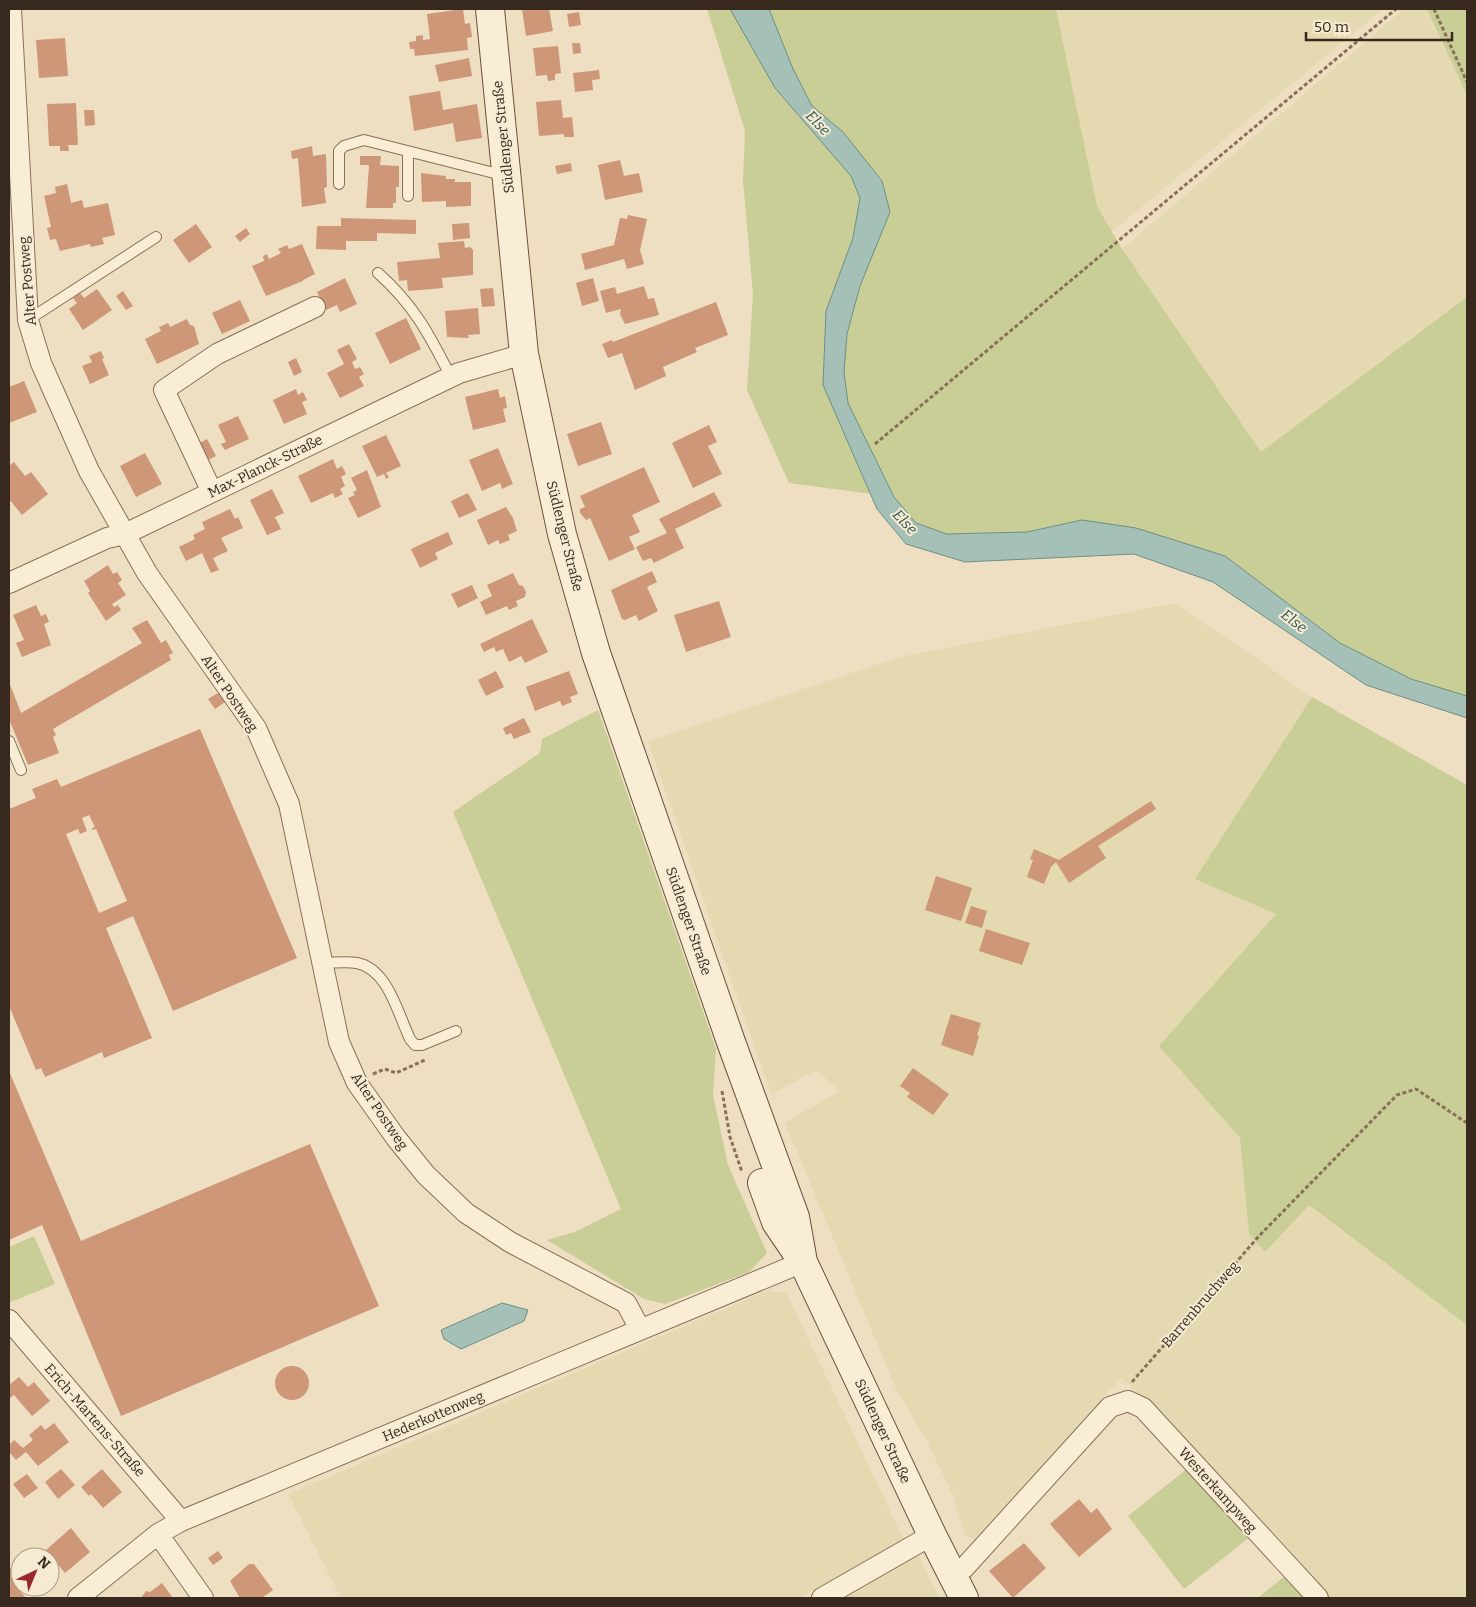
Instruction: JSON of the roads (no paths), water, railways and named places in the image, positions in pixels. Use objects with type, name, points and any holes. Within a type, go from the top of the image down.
[{"type":"main road","name":"Südlenger Straße","points":[[490,9],[524,354],[562,534],[596,654],[731,1042],[795,1217],[803,1262],[932,1535],[964,1598]]},
{"type":"street","name":"Alter Postweg","points":[[11,9],[28,320],[41,363],[89,471],[147,573],[256,728],[289,804],[339,1042],[356,1081],[396,1138],[426,1175],[466,1213],[510,1242],[626,1303],[640,1329]]},
{"type":"street","points":[[212,492],[164,390],[217,354],[315,307]]},
{"type":"street","name":"Max-Planck-Straße","points":[[9,583],[107,538],[125,534],[451,377],[524,354]]},
{"type":"street","name":"Hederkottenweg","points":[[78,1598],[158,1534],[181,1521],[803,1262]]},
{"type":"street","name":"Erich-Martens-Straße","points":[[9,1320],[181,1521]]},
{"type":"street","name":"Westerkampweg","points":[[952,1574],[964,1568],[1110,1407],[1128,1401],[1144,1408],[1318,1598]]},
{"type":"street","points":[[158,1534],[203,1598]]},
{"type":"street","points":[[822,1598],[932,1535]]},
{"type":"lane","points":[[339,184],[337,160],[339,151],[344,146],[364,140],[507,176]]},
{"type":"lane","points":[[408,152],[408,196]]},
{"type":"lane","points":[[28,320],[156,237]]},
{"type":"lane","points":[[378,273],[391,284],[424,324],[451,377]]},
{"type":"lane","points":[[9,741],[21,770]]},
{"type":"lane","points":[[322,962],[357,963],[372,969],[382,979],[414,1045],[422,1045],[456,1031]]},
{"type":"water","name":"Else","points":[[730,9],[769,9],[793,69],[812,106],[843,132],[882,181],[890,212],[860,286],[847,334],[844,372],[848,403],[894,497],[916,523],[947,534],[1027,532],[1082,520],[1136,528],[1225,556],[1340,643],[1411,679],[1467,696],[1467,718],[1366,685],[1213,582],[1134,554],[965,562],[906,544],[877,509],[823,385],[826,311],[853,238],[860,198],[851,176],[775,88]]},
{"type":"water","points":[[502,1303],[528,1310],[524,1321],[461,1349],[444,1339],[441,1330]]}]
